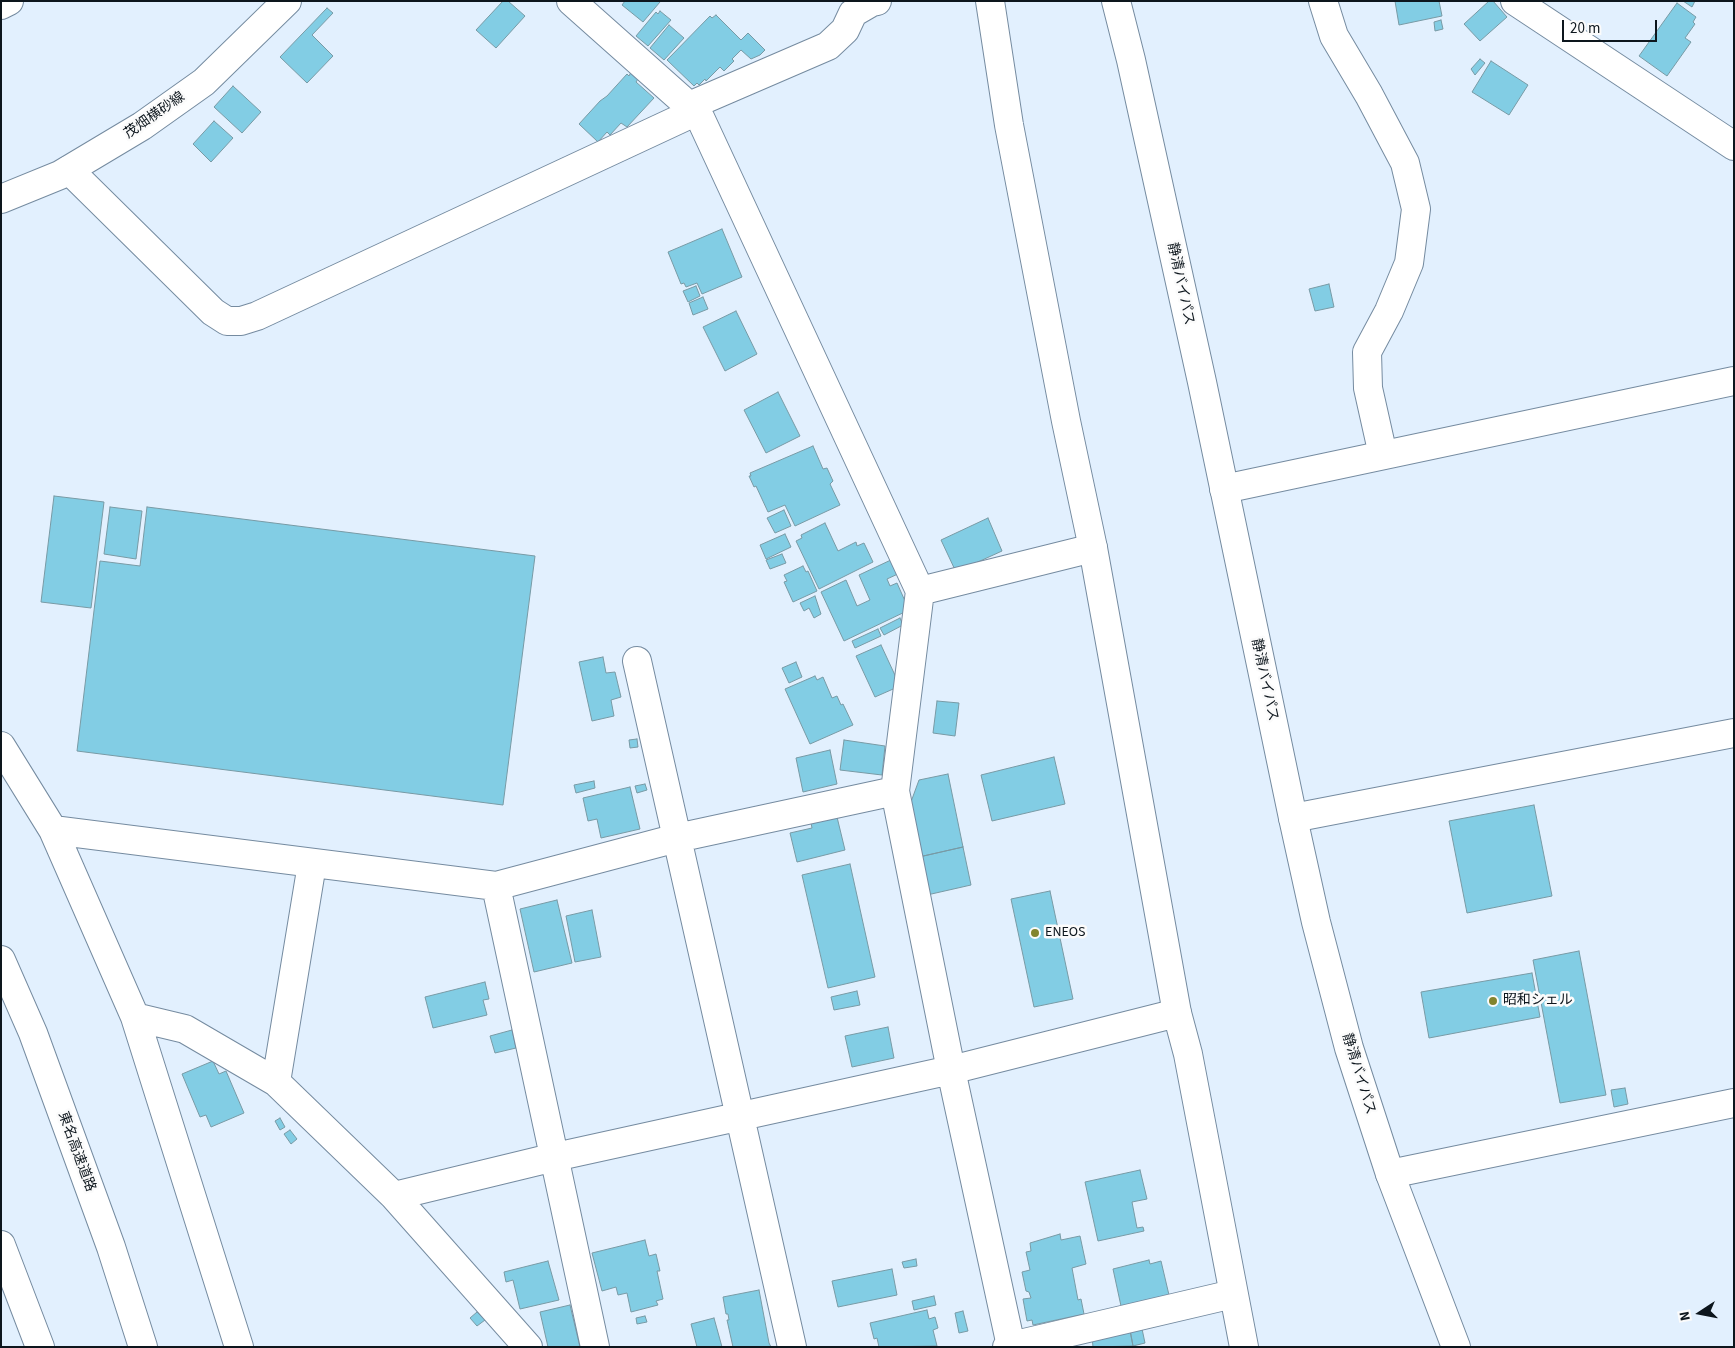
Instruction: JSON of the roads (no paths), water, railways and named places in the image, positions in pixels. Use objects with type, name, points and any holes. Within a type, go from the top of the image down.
[{"type":"main road","points":[[1,5],[9,1]]},
{"type":"main road","name":"茂畑横砂線","points":[[1,199],[68,170],[142,126],[204,82],[288,1]]},
{"type":"main road","points":[[571,1],[693,109],[920,591],[895,791],[1009,1346],[1232,1294]]},
{"type":"main road","points":[[68,170],[213,312],[227,321],[241,320],[257,316],[828,46],[845,30],[853,13],[877,1]]},
{"type":"main road","points":[[990,1],[1009,125],[1066,421],[1093,548],[1177,1013],[1188,1054],[1232,1294],[1244,1347]]},
{"type":"main road","name":"静清バイパス","points":[[1116,1],[1133,70],[1224,489],[1316,922],[1349,1048],[1390,1174],[1456,1347]]},
{"type":"main road","points":[[1323,1],[1334,36],[1369,95],[1405,163],[1416,209],[1410,264],[1389,311],[1367,352],[1368,388],[1383,455]]},
{"type":"main road","points":[[1515,1],[1734,146]]},
{"type":"main road","points":[[1224,489],[1734,381]]},
{"type":"main road","points":[[920,591],[1093,548]]},
{"type":"main road","points":[[637,661],[792,1347]]},
{"type":"main road","points":[[1293,818],[1734,733]]},
{"type":"main road","points":[[1,746],[53,830],[135,1017],[239,1347]]},
{"type":"main road","points":[[53,830],[496,886],[677,838],[895,791]]},
{"type":"main road","points":[[276,1082],[312,864]]},
{"type":"main road","points":[[496,886],[595,1347]]},
{"type":"main road","name":"東名高速道路","points":[[1,960],[33,1033],[111,1247],[143,1347]]},
{"type":"main road","points":[[394,1196],[555,1157],[951,1070],[1177,1013]]},
{"type":"main road","points":[[135,1017],[185,1029],[276,1082],[394,1196],[528,1347]]},
{"type":"main road","points":[[1390,1174],[1734,1103]]},
{"type":"main road","points":[[1,1246],[40,1347]]},
{"type":"place","name":"ENEOS","points":[[1035,933]]},
{"type":"place","name":"昭和シェル","points":[[1493,1001]]}]
